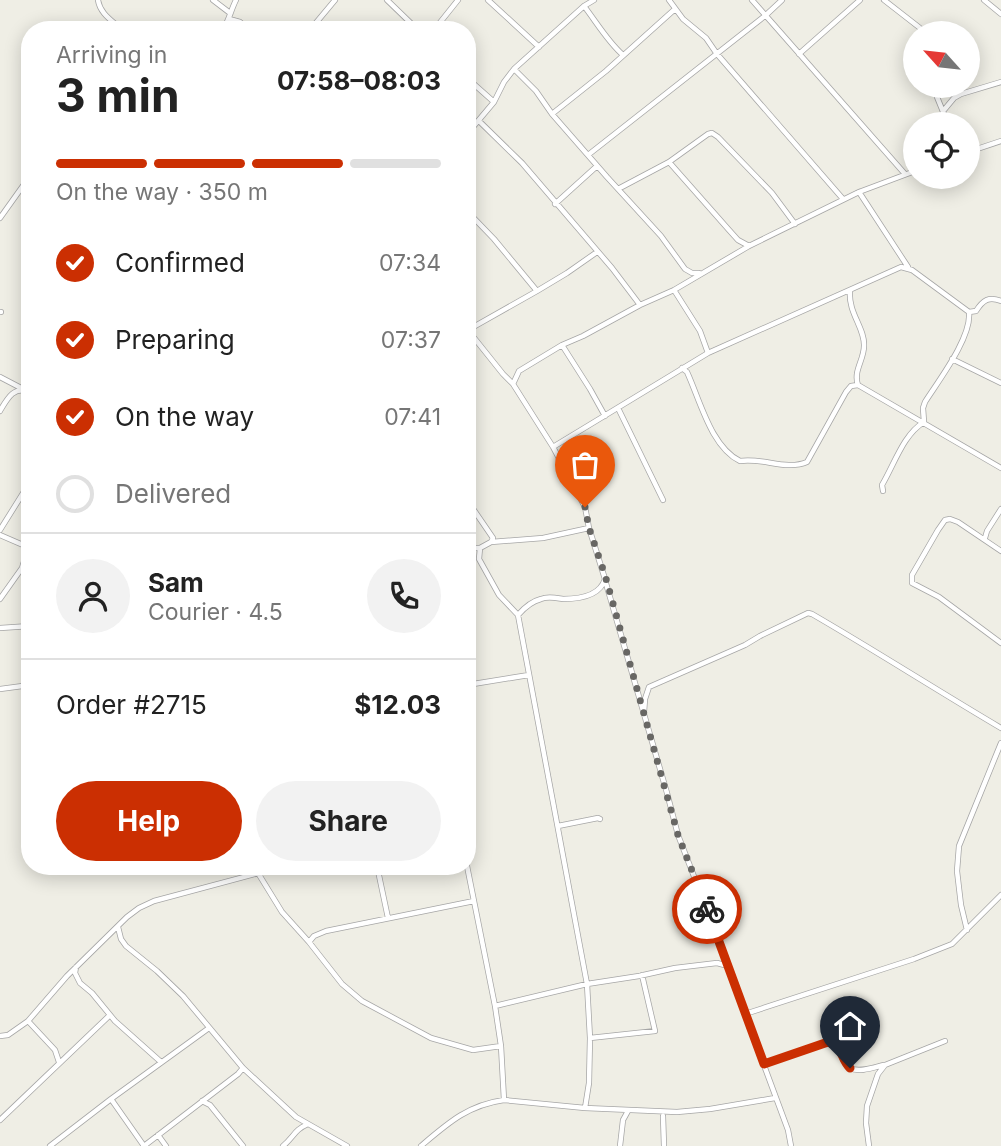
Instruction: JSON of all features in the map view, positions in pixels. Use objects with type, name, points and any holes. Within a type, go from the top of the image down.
[{"type":"street","points":[[98,0],[102,12],[112,21]]},
{"type":"street","points":[[212,0],[238,21]]},
{"type":"street","points":[[228,21],[236,0]]},
{"type":"street","points":[[319,21],[335,0]]},
{"type":"street","points":[[387,0],[409,21]]},
{"type":"street","points":[[441,21],[458,0]]},
{"type":"street","points":[[488,0],[539,47]]},
{"type":"street","points":[[669,0],[683,19],[706,38],[843,200]]},
{"type":"street","points":[[752,0],[903,172]]},
{"type":"street","points":[[588,155],[782,0]]},
{"type":"street","points":[[799,54],[860,0]]},
{"type":"street","points":[[884,0],[912,21]]},
{"type":"street","points":[[984,0],[1001,13]]},
{"type":"street","points":[[476,124],[494,102],[514,69],[592,1]]},
{"type":"street","points":[[584,6],[610,43],[623,55]]},
{"type":"street","points":[[552,114],[607,71],[675,9]]},
{"type":"street","points":[[514,69],[661,236],[685,269],[701,274]]},
{"type":"street","points":[[938,98],[944,110],[961,94],[1001,82]]},
{"type":"street","points":[[476,86],[494,102]]},
{"type":"street","points":[[479,121],[522,163],[640,305]]},
{"type":"street","points":[[618,189],[669,162],[712,133],[772,192],[795,224]]},
{"type":"street","points":[[980,148],[1001,141]]},
{"type":"street","points":[[669,162],[738,240],[749,246]]},
{"type":"street","points":[[555,204],[597,166]]},
{"type":"street","points":[[501,372],[519,371],[562,345],[674,290],[749,246],[859,191],[903,175]]},
{"type":"street","points":[[0,218],[21,188]]},
{"type":"street","points":[[859,191],[908,268],[969,312],[976,311],[985,299],[1001,301]]},
{"type":"street","points":[[0,204],[6,209]]},
{"type":"street","points":[[476,221],[537,291]]},
{"type":"street","points":[[476,325],[568,273],[597,251]]},
{"type":"street","points":[[898,269],[902,259]]},
{"type":"street","points":[[553,447],[708,353],[901,267],[908,268]]},
{"type":"street","points":[[674,290],[700,331],[708,353]]},
{"type":"street","points":[[850,291],[850,303],[864,343],[856,374],[858,385]]},
{"type":"street","points":[[837,297],[850,303]]},
{"type":"street","points":[[924,422],[925,402],[970,324],[969,312]]},
{"type":"street","points":[[476,341],[513,384],[553,447],[585,507],[680,844],[764,1064],[788,1130],[791,1146]]},
{"type":"street","points":[[562,345],[605,416]]},
{"type":"street","points":[[952,359],[1001,383]]},
{"type":"street","points":[[682,368],[687,372],[718,441],[740,461],[750,459],[785,465],[807,462],[846,392],[851,386],[858,385],[1001,468]]},
{"type":"street","points":[[513,384],[519,371]]},
{"type":"street","points":[[0,377],[21,387]]},
{"type":"street","points":[[0,411],[13,392],[13,383]]},
{"type":"street","points":[[13,392],[21,391]]},
{"type":"street","points":[[618,408],[663,500]]},
{"type":"street","points":[[883,491],[883,485],[908,436],[924,422]]},
{"type":"street","points":[[21,497],[0,532],[21,544]]},
{"type":"street","points":[[985,538],[1001,509]]},
{"type":"street","points":[[476,513],[493,538],[491,542]]},
{"type":"street","points":[[1001,551],[958,522],[945,520],[911,579],[912,583],[939,597],[1001,643]]},
{"type":"street","points":[[476,548],[491,542],[543,538],[589,528]]},
{"type":"street","points":[[480,548],[479,559],[499,595],[518,615],[558,826],[587,984],[590,1038],[589,1083],[585,1108]]},
{"type":"street","points":[[0,599],[21,569]]},
{"type":"street","points":[[518,615],[542,598],[567,599],[595,593],[605,579]]},
{"type":"street","points":[[643,715],[649,687],[745,645],[808,613],[880,653],[1001,729]]},
{"type":"street","points":[[0,628],[21,626]]},
{"type":"street","points":[[476,684],[529,675]]},
{"type":"street","points":[[0,689],[21,686]]},
{"type":"street","points":[[967,930],[957,871],[959,846],[1001,743]]},
{"type":"street","points":[[558,826],[600,819]]},
{"type":"street","points":[[0,1036],[8,1035],[28,1021],[76,967],[139,908],[154,901],[251,875]]},
{"type":"street","points":[[259,875],[282,912],[346,988],[362,1001],[422,1034],[467,1049],[500,1046]]},
{"type":"street","points":[[379,875],[388,918]]},
{"type":"street","points":[[469,875],[495,1006],[504,1100]]},
{"type":"street","points":[[745,1014],[952,944],[1001,895]]},
{"type":"street","points":[[310,942],[314,936],[326,930],[474,901]]},
{"type":"street","points":[[118,926],[126,946],[183,996],[243,1068],[296,1117],[347,1146]]},
{"type":"street","points":[[495,1006],[587,984],[675,968],[707,964],[723,964],[728,967]]},
{"type":"street","points":[[76,967],[75,973],[80,983],[161,1062]]},
{"type":"street","points":[[590,1038],[655,1031],[642,975]]},
{"type":"street","points":[[0,1121],[110,1015]]},
{"type":"street","points":[[28,1021],[55,1049],[59,1062]]},
{"type":"street","points":[[50,1146],[209,1028]]},
{"type":"street","points":[[764,1064],[828,1042],[839,1047],[850,1068],[866,1069],[885,1065],[944,1041]]},
{"type":"street","points":[[869,1146],[867,1106],[875,1080],[885,1065]]},
{"type":"street","points":[[111,1099],[144,1146],[243,1068]]},
{"type":"street","points":[[421,1146],[457,1116],[472,1108],[504,1100],[628,1111],[677,1112],[775,1098]]},
{"type":"street","points":[[202,1100],[210,1105],[243,1146]]},
{"type":"street","points":[[616,1110],[623,1120]]},
{"type":"street","points":[[620,1146],[623,1120],[628,1111]]},
{"type":"street","points":[[663,1116],[664,1146]]},
{"type":"street","points":[[296,1117],[299,1128]]},
{"type":"street","points":[[283,1146],[299,1128],[308,1124]]},
{"type":"street","points":[[158,1135],[166,1146]]},
{"type":"way so far","points":[[585,507],[678,835],[707,909]]},
{"type":"route","points":[[707,909],[764,1064],[828,1042],[839,1047],[850,1068]]}]
